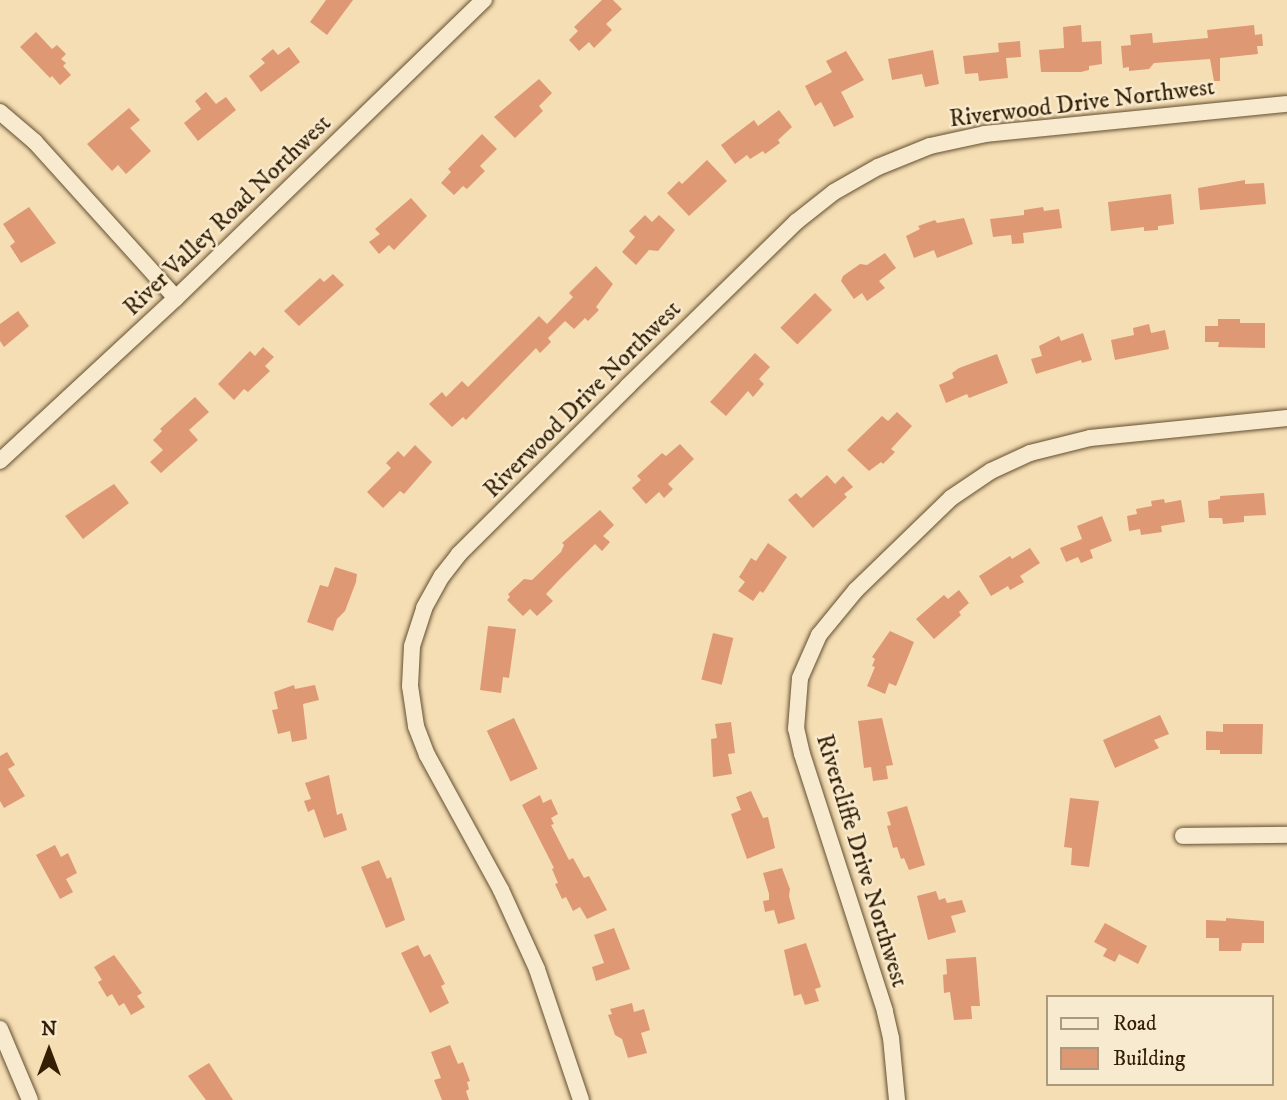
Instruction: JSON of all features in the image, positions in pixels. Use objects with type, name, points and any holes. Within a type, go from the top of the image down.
[{"type":"street","name":"River Valley Road Northwest","points":[[0,461],[176,298],[484,0]]},
{"type":"street","name":"Riverwood Drive Northwest","points":[[581,1100],[537,969],[500,890],[427,755],[416,726],[410,686],[412,646],[424,608],[442,576],[567,446],[796,222],[834,192],[878,167],[929,146],[985,134],[1287,104]]},
{"type":"street","points":[[0,112],[35,142],[176,298]]},
{"type":"street","name":"Rivercliffe Drive Northwest","points":[[897,1100],[891,1038],[885,1011],[796,729],[800,678],[819,635],[856,590],[951,498],[991,471],[1030,453],[1090,438],[1287,418]]},
{"type":"street","points":[[1182,836],[1287,835]]},
{"type":"street","points":[[0,1029],[30,1100]]},
{"type":"building","points":[[326,0],[353,0],[327,35],[310,22]]},
{"type":"building","points":[[602,0],[613,0],[622,9],[606,24],[612,30],[594,48],[589,42],[579,51],[569,40],[578,31],[574,27]]},
{"type":"building","points":[[1081,25],[1082,42],[1101,41],[1102,64],[1089,66],[1089,70],[1081,72],[1041,72],[1039,50],[1064,48],[1063,27]]},
{"type":"building","points":[[1254,25],[1255,35],[1262,34],[1263,46],[1257,46],[1258,54],[1220,58],[1220,81],[1214,81],[1210,59],[1154,63],[1149,69],[1129,71],[1129,67],[1123,68],[1121,46],[1131,45],[1130,35],[1152,33],[1153,43],[1208,38],[1207,30]]},
{"type":"building","points":[[36,32],[52,49],[57,45],[66,54],[61,59],[66,63],[63,66],[71,75],[60,85],[20,47]]},
{"type":"building","points":[[1020,41],[1021,57],[1006,58],[1008,78],[979,81],[978,73],[965,74],[963,56],[999,52],[998,43]]},
{"type":"building","points":[[289,47],[300,62],[261,92],[249,76],[265,63],[261,59],[273,49],[278,55]]},
{"type":"building","points":[[933,50],[939,84],[925,87],[922,74],[892,80],[888,59]]},
{"type":"building","points":[[846,51],[864,80],[841,92],[854,117],[834,127],[821,102],[815,106],[805,86],[832,72],[826,61]]},
{"type":"building","points":[[539,79],[552,93],[539,106],[543,111],[515,138],[494,117]]},
{"type":"building","points":[[206,92],[216,104],[226,97],[236,110],[198,141],[184,123],[201,109],[195,101]]},
{"type":"building","points":[[129,108],[140,120],[130,128],[151,151],[126,174],[118,165],[112,171],[87,144]]},
{"type":"building","points":[[779,110],[792,127],[778,140],[780,143],[765,154],[763,151],[750,159],[747,155],[735,164],[721,145],[754,120],[758,126]]},
{"type":"building","points":[[482,134],[497,149],[480,166],[485,171],[467,189],[463,186],[454,195],[441,183],[451,172],[448,169]]},
{"type":"building","points":[[707,160],[727,181],[689,216],[667,193],[679,181],[682,184]]},
{"type":"building","points":[[1245,180],[1245,184],[1264,183],[1266,204],[1200,210],[1198,188]]},
{"type":"building","points":[[1171,194],[1174,224],[1158,226],[1158,230],[1144,231],[1144,227],[1111,231],[1108,202]]},
{"type":"building","points":[[411,198],[427,216],[394,250],[389,245],[379,254],[369,242],[380,234],[375,229]]},
{"type":"building","points":[[29,207],[56,243],[21,263],[10,246],[15,242],[3,224]]},
{"type":"building","points":[[1043,207],[1044,211],[1059,209],[1062,228],[1023,233],[1024,243],[1012,244],[1011,235],[993,237],[990,219],[1024,215],[1024,210]]},
{"type":"building","points":[[645,215],[652,222],[659,215],[675,230],[658,251],[649,250],[636,265],[622,252],[635,237],[629,231]]},
{"type":"building","points":[[964,218],[973,244],[937,258],[934,250],[914,258],[906,236],[920,229],[918,226],[935,220],[937,223]]},
{"type":"building","points":[[885,253],[896,268],[879,281],[885,288],[867,301],[862,293],[854,299],[841,281],[843,276],[860,264],[867,265]]},
{"type":"building","points":[[596,266],[613,284],[596,307],[599,310],[588,321],[585,318],[574,329],[565,321],[548,338],[551,342],[540,353],[536,348],[466,420],[463,417],[452,427],[429,404],[442,392],[446,397],[462,381],[468,387],[539,316],[547,324],[573,297],[569,293]]},
{"type":"building","points":[[333,274],[344,285],[299,326],[284,311],[320,278],[324,282]]},
{"type":"building","points":[[815,293],[832,310],[797,345],[780,328]]},
{"type":"building","points":[[18,311],[29,326],[4,347],[0,341],[0,324]]},
{"type":"building","points":[[1218,319],[1240,319],[1240,323],[1265,323],[1265,348],[1218,347],[1219,342],[1205,342],[1205,326],[1218,326]]},
{"type":"building","points":[[1149,324],[1151,333],[1165,330],[1169,349],[1115,360],[1111,340],[1134,335],[1133,328]]},
{"type":"building","points":[[1083,333],[1092,360],[1082,363],[1081,360],[1036,374],[1031,359],[1042,356],[1039,346],[1059,336],[1061,341]]},
{"type":"building","points":[[263,347],[274,357],[265,366],[270,371],[248,392],[244,389],[234,400],[218,384],[250,351],[255,356]]},
{"type":"building","points":[[755,353],[770,367],[759,379],[764,384],[753,397],[748,391],[726,416],[710,402]]},
{"type":"building","points":[[997,354],[1008,383],[969,398],[967,394],[946,403],[939,385],[954,378],[952,373],[959,368]]},
{"type":"building","points":[[195,397],[209,412],[189,430],[198,440],[161,473],[150,462],[163,450],[153,440],[162,431],[160,429]]},
{"type":"building","points":[[897,412],[912,426],[891,449],[895,452],[883,464],[881,462],[869,471],[847,450],[882,416],[888,421]]},
{"type":"building","points":[[680,444],[694,459],[668,484],[673,489],[664,498],[659,492],[646,504],[632,488],[641,480],[637,476],[662,453],[666,456]]},
{"type":"building","points":[[415,445],[432,462],[404,494],[400,491],[383,508],[367,492],[391,468],[386,463],[398,451],[404,457]]},
{"type":"building","points":[[827,475],[835,484],[843,476],[853,487],[844,494],[847,497],[813,528],[788,500],[796,493],[801,498]]},
{"type":"building","points":[[114,484],[129,503],[83,539],[65,516]]},
{"type":"building","points":[[1264,493],[1266,515],[1244,516],[1244,522],[1223,524],[1222,518],[1209,518],[1208,501],[1220,499],[1220,496]]},
{"type":"building","points":[[1164,499],[1165,503],[1181,500],[1185,522],[1161,526],[1162,532],[1141,535],[1140,529],[1129,531],[1127,516],[1137,514],[1136,509],[1152,506],[1151,501]]},
{"type":"building","points":[[600,510],[614,525],[603,536],[610,542],[602,551],[595,544],[560,579],[546,594],[553,601],[537,616],[530,609],[523,616],[507,600],[510,597],[508,594],[524,579],[532,580],[561,552],[564,545],[562,543]]},
{"type":"building","points":[[1102,516],[1112,541],[1090,550],[1093,558],[1081,563],[1078,557],[1066,562],[1060,548],[1082,539],[1077,526]]},
{"type":"building","points":[[768,543],[787,557],[763,593],[760,591],[753,601],[738,591],[745,582],[739,577],[751,558],[756,561]]},
{"type":"building","points":[[1030,548],[1040,563],[1020,576],[1024,582],[1010,590],[1008,586],[991,596],[979,576],[1010,556],[1012,559]]},
{"type":"building","points":[[335,567],[357,574],[345,611],[337,619],[333,631],[307,622],[320,585],[328,587]]},
{"type":"building","points":[[959,590],[969,603],[959,612],[961,615],[934,639],[916,619],[944,595],[948,599]]},
{"type":"building","points":[[488,626],[516,629],[509,678],[503,677],[501,693],[480,690]]},
{"type":"building","points":[[890,631],[914,642],[896,686],[889,683],[885,694],[867,686],[875,667],[872,666],[875,659],[872,657]]},
{"type":"building","points":[[713,633],[733,638],[722,685],[701,680]]},
{"type":"building","points":[[294,685],[295,689],[315,685],[319,700],[303,704],[307,739],[292,742],[290,731],[278,734],[272,710],[278,709],[274,692]]},
{"type":"building","points":[[1160,715],[1169,734],[1154,740],[1159,748],[1115,768],[1103,740]]},
{"type":"building","points":[[514,718],[538,769],[510,781],[487,731]]},
{"type":"building","points":[[882,718],[893,765],[886,766],[888,779],[873,781],[871,767],[864,768],[858,721]]},
{"type":"building","points":[[731,722],[735,753],[728,754],[732,774],[713,777],[711,739],[717,738],[715,724]]},
{"type":"building","points":[[1223,724],[1263,724],[1262,754],[1220,754],[1220,750],[1206,750],[1206,731],[1223,732]]},
{"type":"building","points":[[7,752],[15,765],[8,769],[25,796],[4,808],[0,801],[0,756]]},
{"type":"building","points":[[329,775],[337,815],[342,813],[347,830],[324,838],[314,809],[308,812],[304,801],[311,799],[305,783]]},
{"type":"building","points":[[751,791],[763,818],[768,817],[775,848],[747,859],[731,814],[741,810],[736,797]]},
{"type":"building","points":[[540,795],[543,803],[551,799],[558,814],[551,818],[554,824],[551,825],[569,860],[573,858],[584,878],[589,876],[607,910],[587,919],[580,907],[573,911],[566,897],[562,899],[555,884],[558,883],[552,869],[554,868],[522,805]]},
{"type":"building","points":[[1070,798],[1099,801],[1089,867],[1071,865],[1072,848],[1064,847]]},
{"type":"building","points":[[907,806],[925,865],[909,870],[897,847],[893,848],[887,826],[891,825],[887,812]]},
{"type":"building","points":[[55,845],[61,857],[68,853],[77,873],[66,879],[73,892],[60,899],[36,855]]},
{"type":"building","points":[[379,860],[387,879],[391,877],[405,920],[386,928],[361,867]]},
{"type":"building","points":[[782,868],[790,889],[789,896],[795,919],[778,924],[774,910],[765,912],[763,901],[769,900],[769,894],[763,873]]},
{"type":"building","points":[[936,891],[939,900],[945,898],[947,903],[962,900],[966,912],[951,916],[956,932],[928,940],[917,896]]},
{"type":"building","points":[[1226,918],[1264,921],[1264,943],[1242,943],[1241,951],[1219,951],[1219,938],[1206,938],[1206,920],[1226,921]]},
{"type":"building","points":[[1105,923],[1147,946],[1138,964],[1119,954],[1115,962],[1103,956],[1107,949],[1094,942]]},
{"type":"building","points":[[614,928],[630,969],[596,981],[592,967],[604,963],[594,935]]},
{"type":"building","points":[[806,943],[821,987],[815,989],[819,1001],[805,1005],[801,994],[794,996],[784,950]]},
{"type":"building","points":[[418,945],[424,957],[430,954],[445,984],[441,986],[449,1003],[430,1013],[401,953]]},
{"type":"building","points":[[114,955],[142,993],[137,996],[145,1007],[131,1015],[124,1003],[119,1006],[112,994],[107,997],[98,982],[102,980],[94,967]]},
{"type":"building","points":[[976,957],[980,1006],[971,1006],[972,1019],[954,1020],[950,992],[944,993],[946,959]]},
{"type":"building","points":[[632,1003],[634,1012],[644,1009],[650,1030],[641,1033],[647,1053],[628,1058],[622,1039],[615,1035],[608,1015],[612,1014],[610,1009]]},
{"type":"building","points":[[450,1045],[458,1064],[463,1062],[470,1081],[467,1082],[469,1089],[466,1091],[469,1100],[442,1100],[434,1080],[441,1078],[431,1052]]},
{"type":"building","points":[[209,1063],[233,1100],[206,1100],[188,1076]]}]
